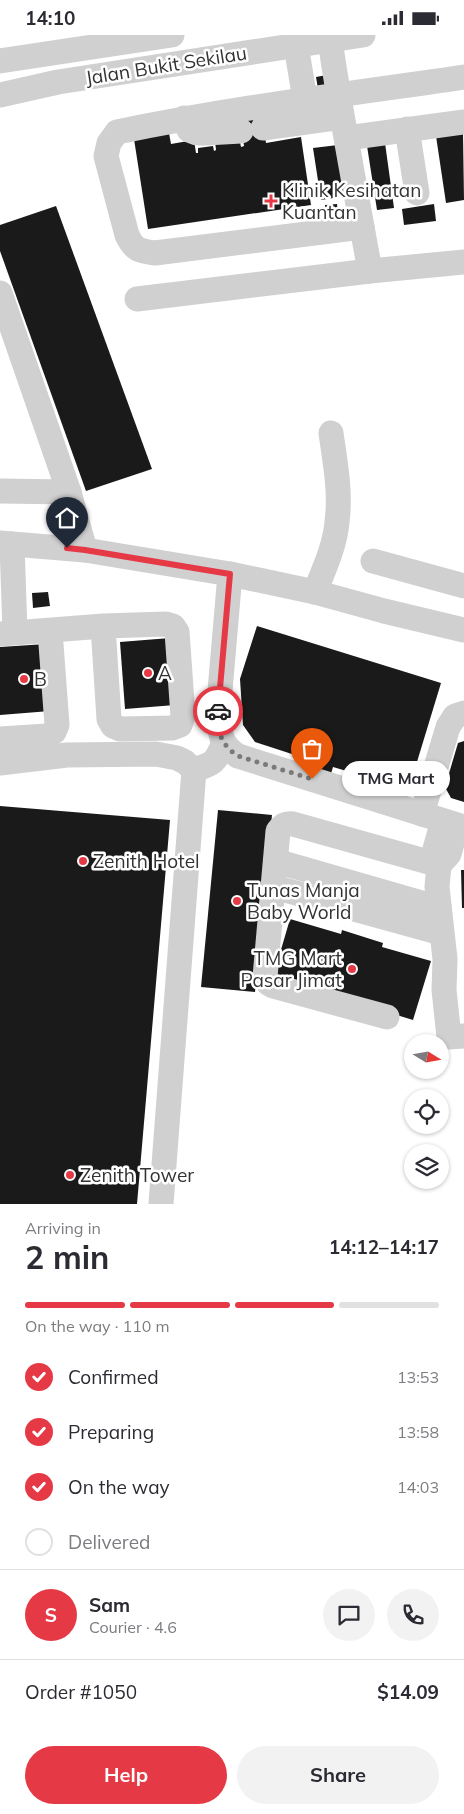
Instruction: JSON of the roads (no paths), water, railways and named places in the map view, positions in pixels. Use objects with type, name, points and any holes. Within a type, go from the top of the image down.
[{"type":"street","points":[[0,61],[51,44],[172,35]]},
{"type":"street","name":"Jalan Bukit Sekilau","points":[[0,95],[58,82],[363,35]]},
{"type":"street","points":[[330,40],[370,271]]},
{"type":"street","points":[[51,44],[58,82]]},
{"type":"street","points":[[296,45],[305,100]]},
{"type":"street","points":[[184,118],[189,130],[197,133],[252,129],[342,117],[464,77]]},
{"type":"street","points":[[362,227],[155,253],[142,251],[132,246],[126,235],[106,156],[109,143],[117,132],[184,118],[305,100],[342,117],[407,129],[464,122]]},
{"type":"street","points":[[407,129],[417,193]]},
{"type":"street","points":[[137,299],[370,271],[464,262]]},
{"type":"street","points":[[1,302],[70,491],[85,550]]},
{"type":"street","points":[[315,592],[334,539],[337,521],[338,489],[332,433]]},
{"type":"street","points":[[0,491],[70,491]]},
{"type":"street","points":[[103,626],[109,719],[113,726],[120,729],[180,725],[183,716],[177,632],[173,626],[166,624],[103,626],[8,633],[6,543],[85,550],[230,574],[315,592],[464,630]]},
{"type":"street","points":[[373,561],[464,586]]},
{"type":"street","points":[[194,770],[212,764],[219,757],[223,744],[219,730],[218,714],[230,574]]},
{"type":"street","points":[[0,739],[46,736],[54,732],[57,725],[50,631]]},
{"type":"street","points":[[464,713],[455,716],[448,727],[446,822],[437,887],[445,959],[444,990],[449,1037],[464,1037]]},
{"type":"street","points":[[223,744],[238,756],[446,822]]},
{"type":"street","points":[[0,763],[67,755],[156,754],[177,758],[194,770]]},
{"type":"street","points":[[161,1204],[194,770]]},
{"type":"street","points":[[387,1017],[273,987],[268,983],[266,977],[278,831],[286,823],[293,824],[441,856]]},
{"type":"street","points":[[276,861],[438,908]]},
{"type":"street","points":[[274,887],[441,933]]},
{"type":"place","name":"Klinik Kesihatan Kuantan","points":[[271,201]]},
{"type":"place","name":"A","points":[[148,673]]},
{"type":"place","name":"B","points":[[24,679]]},
{"type":"place","name":"TMG Mart","points":[[312,779]]},
{"type":"place","name":"Zenith Hotel","points":[[83,861]]},
{"type":"place","name":"Tunas Manja Baby World","points":[[237,901]]},
{"type":"place","name":"TMG Mart Pasar Jimat","points":[[352,969]]},
{"type":"place","name":"Zenith Tower","points":[[70,1175]]}]
